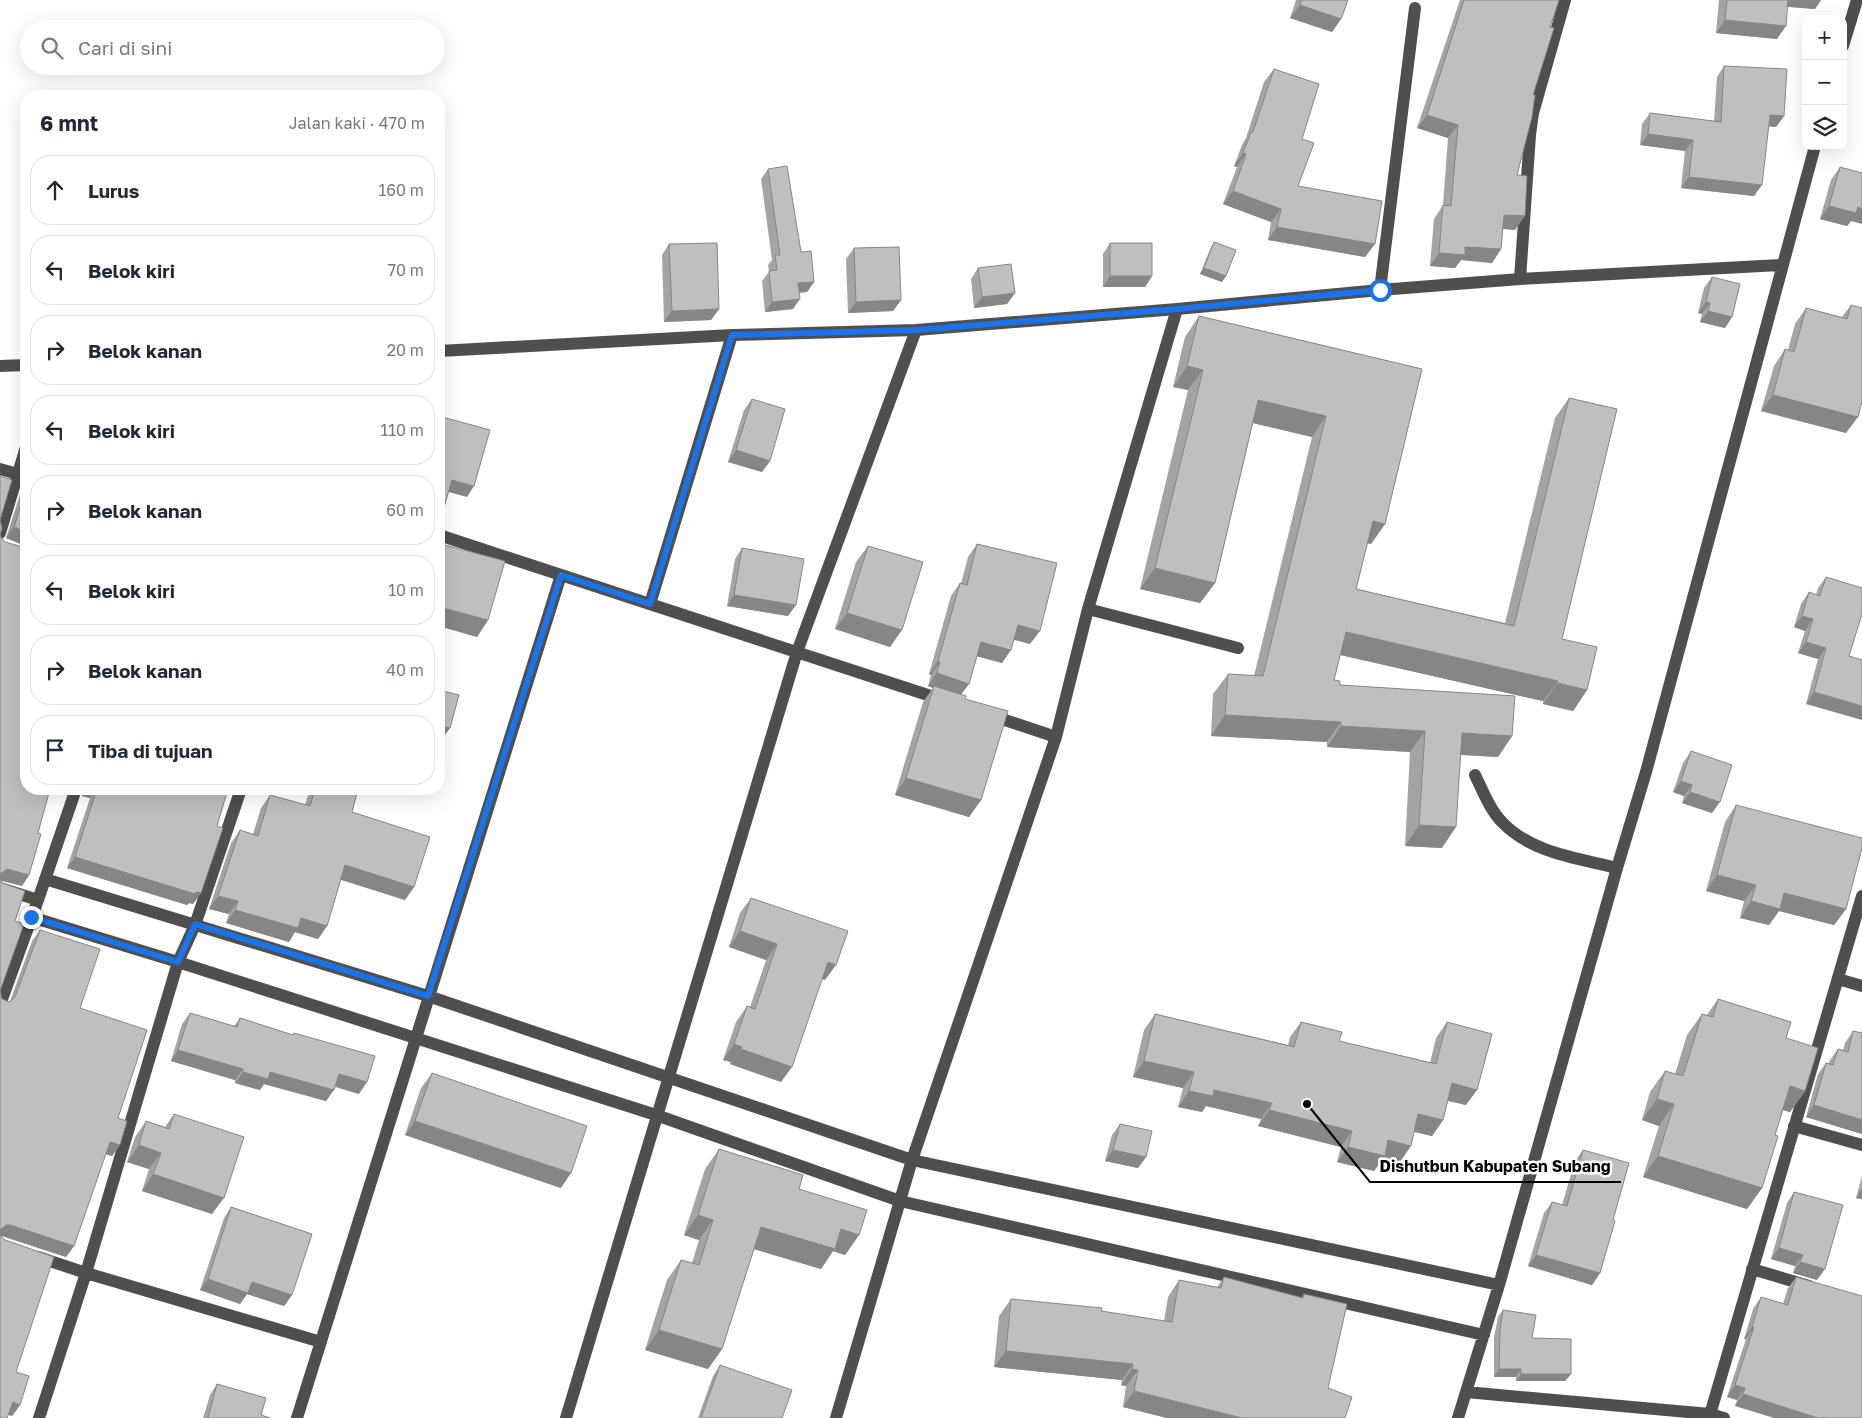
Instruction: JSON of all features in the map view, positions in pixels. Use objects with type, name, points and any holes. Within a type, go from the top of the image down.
[{"type":"street","points":[[1520,279],[1533,114],[1565,0]]},
{"type":"street","points":[[1847,32],[1856,0]]},
{"type":"street","points":[[1380,290],[1415,8]]},
{"type":"street","points":[[1458,1418],[1499,1285],[1616,868],[1646,772],[1814,150]]},
{"type":"street","points":[[445,351],[732,335],[916,330],[1520,279],[1782,265]]},
{"type":"street","points":[[836,1418],[912,1160],[1056,737],[1088,609],[1177,309]]},
{"type":"street","points":[[566,1418],[797,652],[916,330]]},
{"type":"street","points":[[650,604],[732,335]]},
{"type":"street","points":[[0,366],[20,365]]},
{"type":"street","points":[[0,533],[20,467]]},
{"type":"street","points":[[0,469],[18,474]]},
{"type":"street","points":[[445,537],[954,703]]},
{"type":"street","points":[[297,1418],[561,575]]},
{"type":"street","points":[[1088,609],[1238,648]]},
{"type":"street","points":[[982,712],[1056,737]]},
{"type":"street","points":[[1475,775],[1486,798],[1502,822],[1519,836],[1545,850],[1616,868]]},
{"type":"street","points":[[0,1004],[74,795]]},
{"type":"street","points":[[39,1418],[86,1273],[178,962],[195,924],[239,795]]},
{"type":"street","points":[[45,880],[428,996],[912,1160],[1499,1285]]},
{"type":"street","points":[[0,888],[38,900]]},
{"type":"street","points":[[1710,1416],[1862,896]]},
{"type":"street","points":[[31,917],[656,1115],[900,1201],[1484,1335]]},
{"type":"street","points":[[1838,979],[1862,986]]},
{"type":"street","points":[[1794,1126],[1862,1145]]},
{"type":"street","points":[[26,1253],[86,1273],[321,1342]]},
{"type":"street","points":[[1752,1269],[1825,1291]]},
{"type":"street","points":[[1466,1392],[1724,1418]]},
{"type":"building","points":[[1301,0],[1348,0],[1341,19],[1300,5]]},
{"type":"building","points":[[1464,0],[1559,0],[1550,27],[1554,28],[1533,95],[1535,95],[1532,117],[1517,175],[1527,176],[1525,216],[1504,215],[1501,249],[1465,247],[1465,255],[1439,253],[1443,205],[1451,206],[1458,125],[1427,115]]},
{"type":"building","points":[[1727,0],[1788,0],[1786,26],[1725,20]]},
{"type":"building","points":[[1724,66],[1787,69],[1784,116],[1770,115],[1762,185],[1689,177],[1693,140],[1648,134],[1650,113],[1721,122]]},
{"type":"building","points":[[1274,69],[1319,84],[1302,139],[1314,143],[1298,186],[1382,201],[1375,244],[1277,227],[1281,209],[1233,191],[1246,154],[1243,153],[1251,132],[1253,132]]},
{"type":"building","points":[[787,166],[801,252],[811,251],[814,282],[798,283],[800,299],[772,302],[769,271],[777,270],[775,255],[780,255],[768,169]]},
{"type":"building","points":[[1840,167],[1862,173],[1862,209],[1858,207],[1856,213],[1829,206]]},
{"type":"building","points":[[1214,242],[1236,250],[1226,276],[1204,268]]},
{"type":"building","points":[[717,243],[719,309],[672,311],[669,244]]},
{"type":"building","points":[[1110,243],[1152,243],[1152,276],[1110,276]]},
{"type":"building","points":[[899,247],[901,300],[856,302],[854,248]]},
{"type":"building","points":[[1011,264],[1015,293],[982,297],[978,268]]},
{"type":"building","points":[[1712,277],[1740,284],[1732,317],[1708,311],[1710,303],[1706,302]]},
{"type":"building","points":[[1851,305],[1862,308],[1862,401],[1858,417],[1773,395],[1785,349],[1794,352],[1806,308],[1847,319]]},
{"type":"building","points":[[1199,316],[1422,369],[1385,524],[1373,521],[1356,589],[1514,626],[1569,398],[1617,409],[1562,639],[1597,647],[1587,690],[1557,683],[1558,681],[1346,632],[1334,680],[1340,681],[1340,685],[1515,696],[1512,736],[1462,733],[1456,827],[1419,825],[1425,731],[1341,726],[1341,722],[1225,715],[1228,674],[1263,676],[1326,416],[1258,400],[1215,583],[1155,568],[1203,370],[1187,366]]},
{"type":"building","points":[[752,399],[785,409],[770,461],[736,450]]},
{"type":"building","points":[[445,418],[490,430],[474,486],[452,480],[445,504]]},
{"type":"building","points":[[0,476],[12,480],[0,520]]},
{"type":"building","points":[[20,508],[20,530],[14,527]]},
{"type":"building","points":[[0,520],[2,528],[0,536]]},
{"type":"building","points":[[0,536],[5,542],[20,546],[20,795],[48,795],[38,833],[41,834],[29,875],[7,869],[0,874]]},
{"type":"building","points":[[977,544],[1057,563],[1040,631],[1018,625],[1011,650],[981,642],[969,684],[937,673],[940,662],[938,661],[960,583],[967,585]]},
{"type":"building","points":[[445,545],[505,561],[488,620],[445,609]]},
{"type":"building","points":[[868,546],[923,562],[902,630],[847,613]]},
{"type":"building","points":[[742,548],[804,559],[796,605],[734,595]]},
{"type":"building","points":[[1826,577],[1862,588],[1862,614],[1849,656],[1862,660],[1862,706],[1814,692],[1826,648],[1806,642],[1813,619],[1802,616],[1809,592],[1820,596]]},
{"type":"building","points":[[934,686],[966,696],[965,699],[1008,711],[981,800],[906,778]]},
{"type":"building","points":[[445,692],[459,695],[450,728],[445,727]]},
{"type":"building","points":[[1691,751],[1732,765],[1720,802],[1690,792],[1692,785],[1681,781]]},
{"type":"building","points":[[95,795],[226,795],[217,826],[223,828],[201,893],[196,892],[195,894],[75,857]]},
{"type":"building","points":[[270,795],[310,806],[313,795],[356,795],[352,812],[430,837],[414,887],[345,865],[327,926],[301,918],[298,928],[235,910],[238,901],[218,896],[240,830],[258,836]]},
{"type":"building","points":[[1736,805],[1862,838],[1862,848],[1846,909],[1784,893],[1780,909],[1751,901],[1756,885],[1717,875]]},
{"type":"building","points":[[0,878],[2,883],[25,891],[15,921],[24,924],[0,991]]},
{"type":"building","points":[[751,898],[848,931],[836,965],[828,962],[792,1067],[741,1049],[742,1047],[734,1044],[747,1006],[755,1009],[777,944],[740,931]]},
{"type":"building","points":[[40,930],[100,949],[80,1008],[147,1030],[118,1118],[127,1121],[120,1145],[110,1142],[74,1246],[10,1225],[6,1225],[0,1230],[0,991],[2,999],[9,1002],[15,997]]},
{"type":"building","points":[[1718,999],[1791,1022],[1786,1038],[1818,1048],[1805,1091],[1790,1086],[1775,1135],[1778,1136],[1762,1188],[1658,1156],[1674,1104],[1657,1099],[1665,1071],[1683,1076],[1702,1014],[1713,1017]]},
{"type":"building","points":[[190,1013],[237,1027],[240,1018],[293,1035],[294,1033],[375,1056],[367,1082],[339,1074],[334,1090],[270,1072],[268,1079],[243,1072],[243,1069],[178,1050]]},
{"type":"building","points":[[1155,1014],[1294,1047],[1301,1022],[1342,1032],[1339,1041],[1436,1064],[1447,1022],[1492,1034],[1477,1090],[1452,1083],[1443,1120],[1418,1114],[1411,1146],[1388,1140],[1385,1156],[1348,1147],[1352,1131],[1269,1110],[1272,1103],[1214,1090],[1213,1096],[1189,1091],[1194,1072],[1144,1061]]},
{"type":"building","points":[[1853,1031],[1862,1033],[1862,1120],[1814,1105],[1826,1063],[1833,1065],[1838,1049],[1848,1052]]},
{"type":"building","points":[[432,1073],[587,1126],[571,1173],[415,1121]]},
{"type":"building","points":[[174,1114],[244,1137],[224,1198],[153,1174],[161,1153],[139,1145],[146,1121],[169,1129]]},
{"type":"building","points":[[1120,1124],[1152,1131],[1146,1157],[1113,1150]]},
{"type":"building","points":[[719,1149],[803,1175],[799,1189],[867,1210],[859,1235],[841,1229],[835,1249],[761,1227],[722,1349],[659,1330],[681,1260],[699,1265],[713,1220],[698,1215]]},
{"type":"building","points":[[1583,1150],[1629,1163],[1600,1273],[1536,1255],[1552,1202],[1567,1206]]},
{"type":"building","points":[[1794,1192],[1843,1205],[1825,1269],[1800,1262],[1803,1255],[1779,1248]]},
{"type":"building","points":[[231,1207],[312,1234],[292,1295],[252,1282],[248,1293],[208,1279]]},
{"type":"building","points":[[0,1235],[5,1240],[54,1257],[16,1372],[29,1376],[20,1405],[13,1402],[7,1418],[0,1418]]},
{"type":"building","points":[[1224,1277],[1303,1298],[1304,1294],[1347,1304],[1328,1388],[1352,1397],[1345,1418],[1242,1418],[1134,1391],[1138,1370],[1132,1369],[1133,1364],[1006,1351],[1011,1299],[1102,1308],[1101,1311],[1172,1322],[1179,1280],[1221,1288]]},
{"type":"building","points":[[1796,1277],[1862,1296],[1862,1418],[1818,1418],[1743,1394],[1745,1388],[1735,1385],[1754,1327],[1752,1327],[1761,1297],[1788,1305]]},
{"type":"building","points":[[1503,1310],[1536,1315],[1532,1338],[1571,1339],[1571,1374],[1521,1374],[1521,1369],[1499,1369],[1500,1330]]},
{"type":"building","points":[[720,1365],[792,1390],[782,1418],[701,1418]]},
{"type":"building","points":[[217,1384],[266,1398],[261,1415],[270,1418],[208,1418]]},
{"type":"place","name":"Dishutbun Kabupaten Subang","points":[[1307,1104]]},
{"type":"route","points":[[31,917],[178,962],[195,924],[428,996],[561,575],[650,604],[732,335],[916,330],[1380,290]]}]
